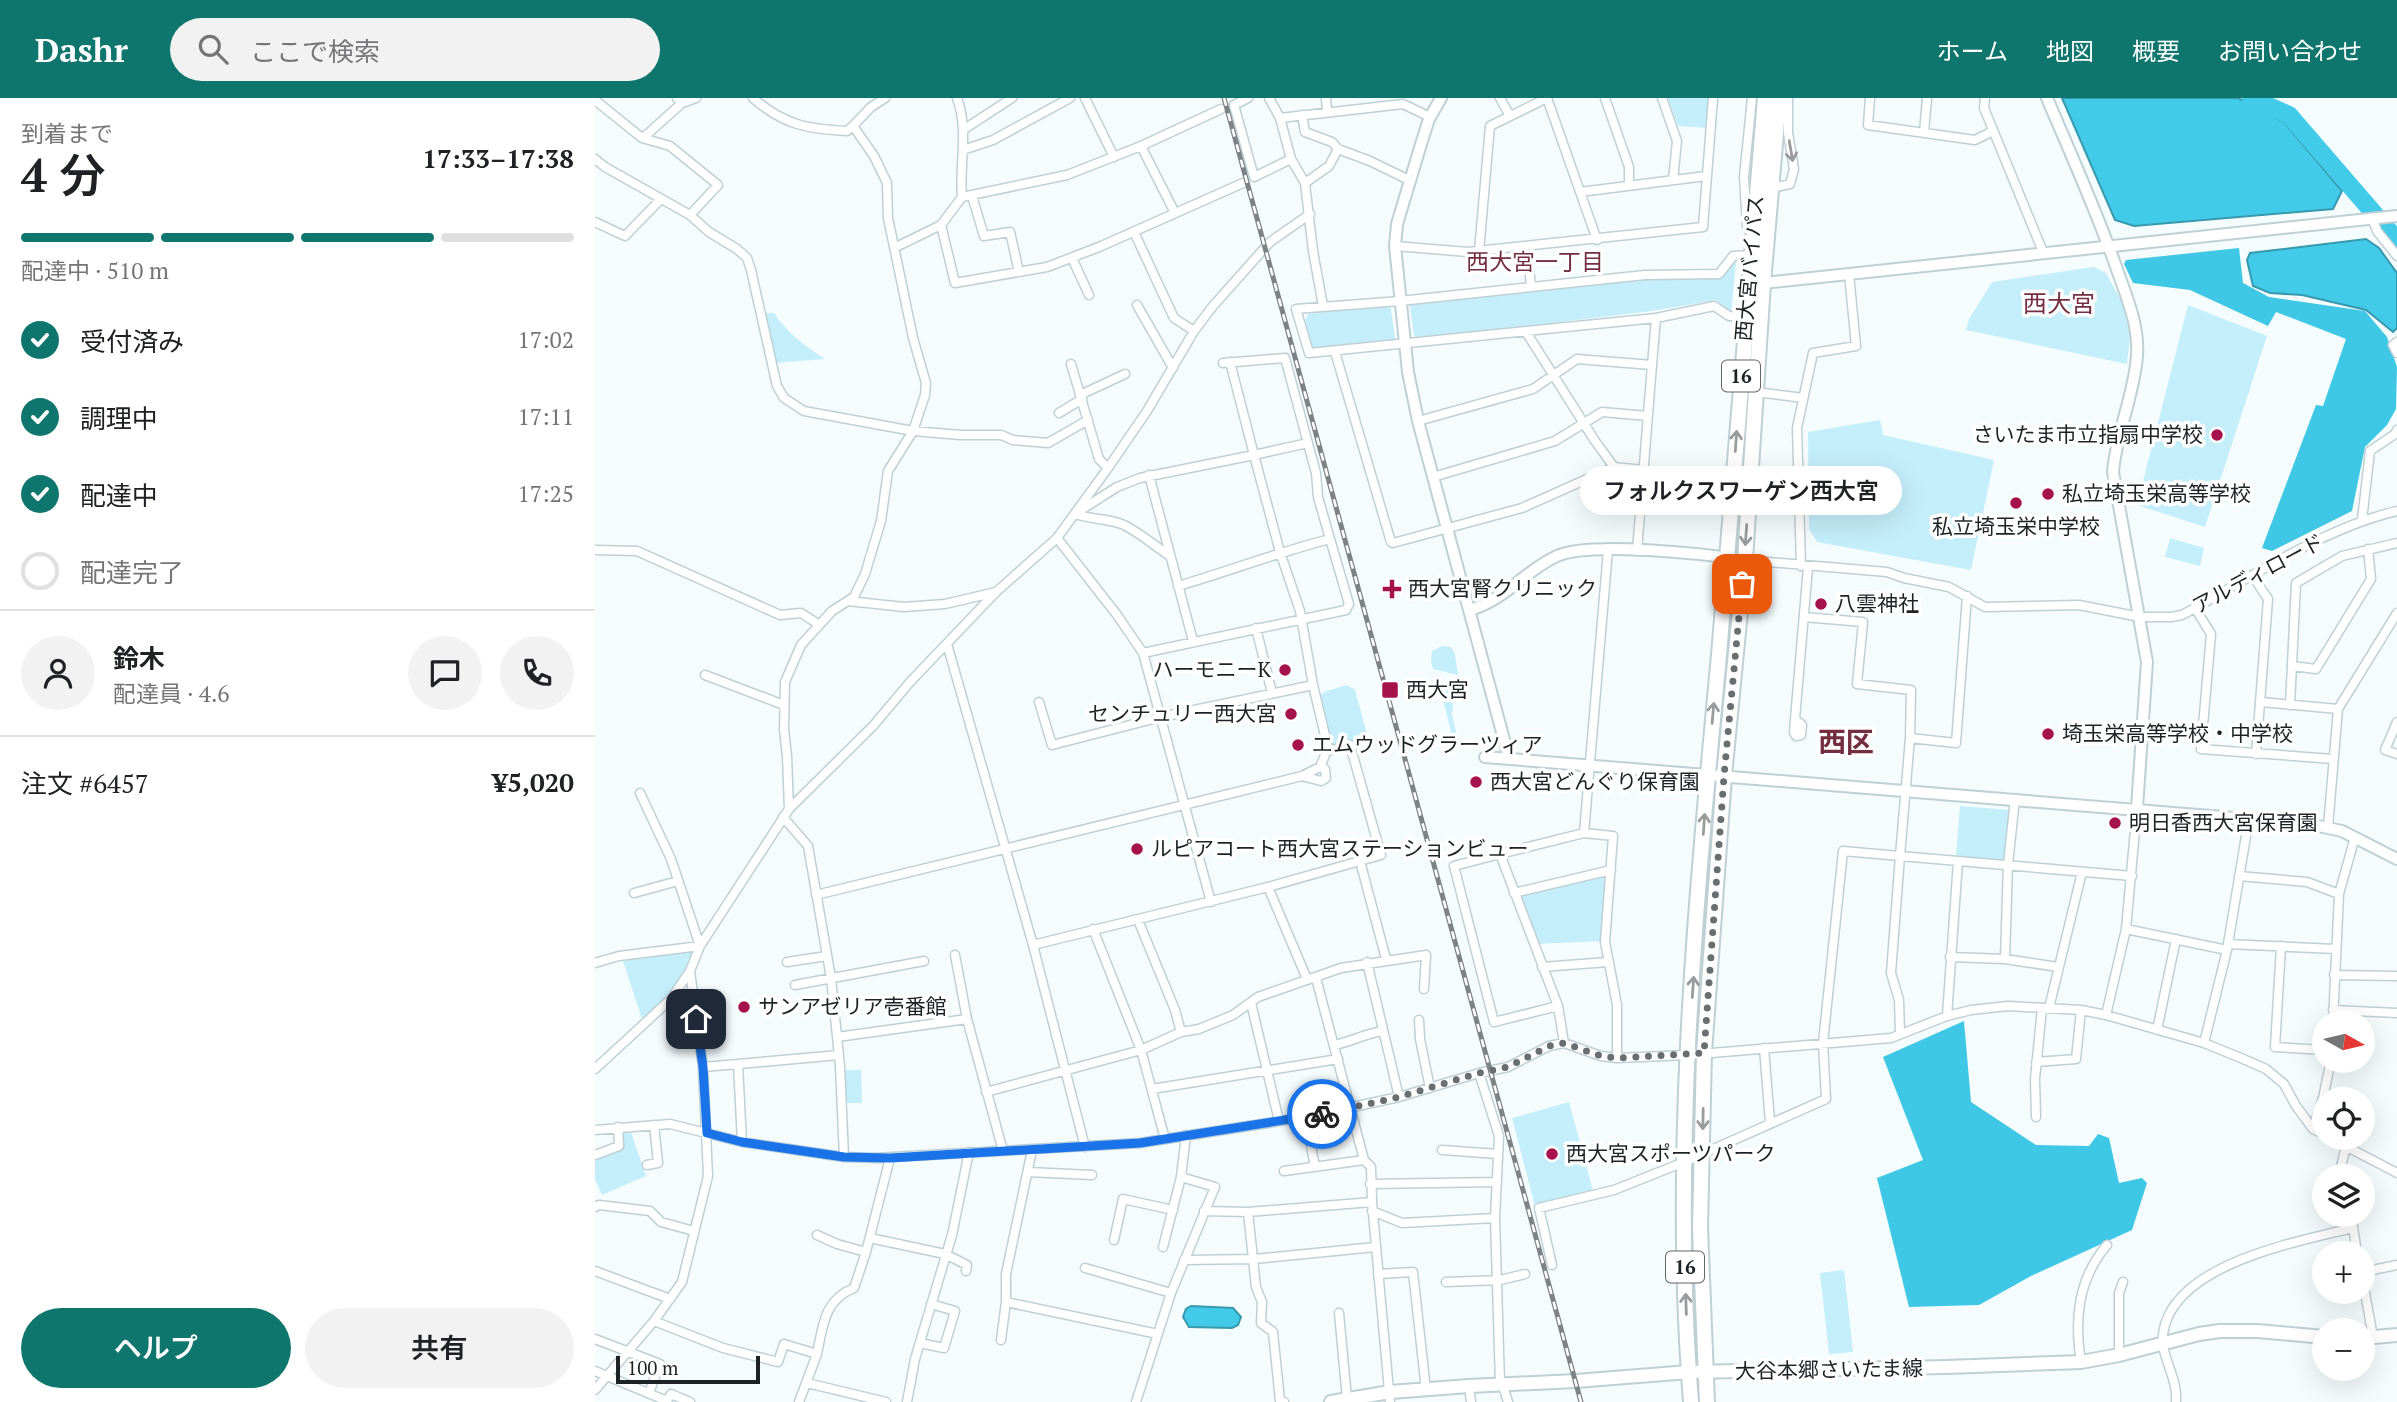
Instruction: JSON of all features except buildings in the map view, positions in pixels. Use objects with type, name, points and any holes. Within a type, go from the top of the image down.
[{"type":"highway","name":"西大宮バイパス","points":[[1691,1402],[1684,1220],[1688,1055],[1708,774],[1765,98]]},
{"type":"highway","name":"西大宮バイパス","points":[[1707,1402],[1700,1228],[1704,1053],[1724,776],[1745,560],[1763,283],[1779,98]]},
{"type":"main road","name":"大谷本郷さいたま線","points":[[1331,1402],[1390,1397],[1469,1385],[1576,1381],[1689,1372],[2081,1362],[2199,1334],[2239,1330],[2312,1336]]},
{"type":"main road","points":[[2375,1337],[2397,1335]]},
{"type":"street","points":[[643,138],[679,100],[696,98]]},
{"type":"street","points":[[753,98],[779,119],[819,130],[847,131],[871,107],[885,98]]},
{"type":"street","points":[[896,247],[941,225],[961,197],[959,173],[963,130],[957,98]]},
{"type":"street","points":[[963,130],[1012,98]]},
{"type":"street","points":[[963,150],[993,140],[1070,98]]},
{"type":"street","points":[[1085,98],[1114,157]]},
{"type":"street","points":[[1248,98],[1234,105],[1254,177],[1291,159]]},
{"type":"street","points":[[1269,98],[1280,118],[1291,159],[1305,183],[1323,306]]},
{"type":"street","points":[[1326,98],[1327,112]]},
{"type":"street","points":[[1441,98],[1430,117],[1397,224],[1395,246],[1400,301],[1410,386],[1418,422],[1509,758]]},
{"type":"street","points":[[1500,98],[1510,116]]},
{"type":"street","points":[[1479,251],[1490,126],[1547,98],[1597,240]]},
{"type":"street","points":[[1605,98],[1629,167],[1629,186]]},
{"type":"street","points":[[1662,98],[1677,141],[1673,180]]},
{"type":"street","points":[[1395,246],[1468,252],[1703,227],[1713,98]]},
{"type":"street","points":[[1752,98],[1744,177],[1747,226],[1752,236]]},
{"type":"street","points":[[1771,188],[1790,184],[1794,174],[1788,133],[1788,98]]},
{"type":"street","points":[[1870,98],[1868,125],[1975,140],[1993,131]]},
{"type":"street","points":[[1924,133],[1927,98]]},
{"type":"street","points":[[1985,98],[1984,108],[2043,252]]},
{"type":"street","points":[[2047,98],[2109,245],[2133,316],[2137,339],[2133,382],[2113,472],[2148,674],[2126,929],[2106,1015]]},
{"type":"street","points":[[595,100],[643,138],[670,146],[718,186],[690,215]]},
{"type":"street","points":[[1280,118],[1403,104],[1430,117]]},
{"type":"street","points":[[961,197],[1067,175],[1141,146],[1221,109]]},
{"type":"street","points":[[1302,115],[1305,132],[1332,142],[1338,149],[1411,181]]},
{"type":"street","points":[[789,809],[785,682],[801,645],[818,624],[853,597],[865,575],[881,521],[888,471],[913,431],[923,407],[926,383],[913,338],[896,247],[887,218],[887,183],[874,156],[853,125]]},
{"type":"street","points":[[1141,146],[1175,213]]},
{"type":"street","points":[[1305,183],[1329,166],[1338,149]]},
{"type":"street","points":[[595,159],[690,215],[747,258],[777,386],[784,398],[804,411],[913,431],[1001,435],[1013,440],[1048,443],[1088,420]]},
{"type":"street","points":[[1580,192],[1706,176]]},
{"type":"street","points":[[941,225],[955,283],[1047,267],[1134,232],[1243,183]]},
{"type":"street","points":[[972,196],[985,236],[1010,232],[1019,272]]},
{"type":"street","points":[[595,222],[625,236],[661,199]]},
{"type":"street","points":[[595,1069],[671,999],[689,971],[700,946],[789,809],[873,726],[996,593],[1057,538],[1108,468],[1194,331],[1265,247],[1310,215]]},
{"type":"street","points":[[1763,283],[2397,216]]},
{"type":"street","points":[[2377,218],[2377,231],[2397,256]]},
{"type":"street","points":[[1134,232],[1174,318],[1194,331]]},
{"type":"street","points":[[1527,246],[1531,287]]},
{"type":"street","points":[[1745,317],[1729,316],[1714,306],[1655,318],[1309,353],[1296,309],[1400,301],[1645,275],[1719,274],[1733,256],[1750,255]]},
{"type":"street","points":[[1072,258],[1089,295]]},
{"type":"street","points":[[1795,719],[1804,617],[1797,428],[1812,353],[1857,346],[1849,274]]},
{"type":"street","points":[[1137,305],[1173,368]]},
{"type":"street","points":[[1637,551],[1655,318]]},
{"type":"street","points":[[1526,332],[1614,467]]},
{"type":"street","points":[[2397,342],[2393,345],[2397,353]]},
{"type":"street","points":[[1335,352],[1393,543],[1522,508],[1614,467],[1643,470]]},
{"type":"street","points":[[816,895],[1302,775],[1320,767],[1328,748],[1313,685],[1302,619],[1226,363],[1285,358],[1316,474],[1318,497],[1349,604],[1346,610],[1302,619],[1256,628],[1193,641],[1143,653]]},
{"type":"street","points":[[1418,422],[1533,389],[1577,359],[1652,365]]},
{"type":"street","points":[[1071,364],[1099,459],[1108,468]]},
{"type":"street","points":[[1059,413],[1081,397],[1125,374]]},
{"type":"street","points":[[1756,392],[1803,398]]},
{"type":"street","points":[[1433,477],[1555,441],[1602,412],[1648,416]]},
{"type":"street","points":[[2362,520],[2369,451],[2397,430]]},
{"type":"street","points":[[1076,514],[1117,488],[1149,475],[1308,443]]},
{"type":"street","points":[[1149,475],[1193,641]]},
{"type":"street","name":"アルディロード","points":[[1470,610],[1499,598],[1558,556],[1580,549],[1637,551],[1887,572],[1949,587],[1985,607],[2079,605],[2140,617],[2171,617],[2182,615],[2252,575],[2362,520],[2397,511]]},
{"type":"street","points":[[1076,514],[1124,525],[1171,556]]},
{"type":"street","points":[[1057,538],[1143,653],[1211,902]]},
{"type":"street","points":[[1178,586],[1224,573],[1280,552],[1330,539]]},
{"type":"street","points":[[2290,705],[2296,583],[2342,556],[2397,543]]},
{"type":"street","points":[[2292,666],[2316,669],[2371,579],[2368,549]]},
{"type":"street","points":[[595,550],[637,551],[780,615],[801,613],[818,624]]},
{"type":"street","points":[[1584,833],[1608,550]]},
{"type":"street","points":[[2252,575],[2268,599],[2256,754]]},
{"type":"street","points":[[848,601],[904,607],[945,604],[996,593]]},
{"type":"street","points":[[1909,738],[1956,743],[1967,597]]},
{"type":"street","points":[[2195,608],[2211,634],[2201,749],[2333,760]]},
{"type":"street","points":[[2327,827],[2338,709],[2397,613]]},
{"type":"street","points":[[1804,617],[1863,622],[1857,684],[1910,690],[1909,738],[1891,973],[1899,1000],[1900,1034]]},
{"type":"street","points":[[1256,628],[1272,693]]},
{"type":"street","points":[[947,644],[1033,945],[1085,1147]]},
{"type":"street","points":[[705,675],[784,705]]},
{"type":"street","points":[[1039,702],[1052,745],[1161,717],[1313,685]]},
{"type":"street","points":[[2260,702],[2338,709]]},
{"type":"street","points":[[2397,722],[2385,750],[2397,754]]},
{"type":"street","points":[[1033,945],[1211,902],[1381,855],[1350,745],[1332,750],[1328,748]]},
{"type":"street","points":[[1485,757],[2249,818],[2327,827],[2355,837],[2397,859]]},
{"type":"street","points":[[1302,775],[1324,780],[1326,771],[1320,767]]},
{"type":"street","points":[[640,793],[671,859],[700,946]]},
{"type":"street","points":[[2005,959],[2008,864],[2015,799]]},
{"type":"street","points":[[783,817],[808,846],[831,978],[839,1055],[844,1157]]},
{"type":"street","points":[[2204,1044],[2227,947],[2249,818]]},
{"type":"street","points":[[1558,1006],[1493,1022],[1454,866],[1584,833],[1613,836],[1605,942],[1617,1005],[1617,1058]]},
{"type":"street","points":[[2333,1010],[2339,894],[2355,837]]},
{"type":"street","points":[[1552,1265],[1539,1208],[1614,1189],[1685,1162],[1826,1099],[1823,1043],[1843,851],[2132,876]]},
{"type":"street","points":[[1500,854],[1558,1006],[1564,1043]]},
{"type":"street","points":[[1360,861],[1386,959]]},
{"type":"street","points":[[1947,1016],[1958,861]]},
{"type":"street","points":[[1514,893],[1611,870]]},
{"type":"street","points":[[2036,1117],[2036,1062],[2046,1008],[2082,872]]},
{"type":"street","points":[[2239,876],[2307,882],[2339,894]]},
{"type":"street","points":[[634,893],[678,881]]},
{"type":"street","points":[[1268,887],[1311,979],[1334,1045],[1364,1160],[1371,1167],[1375,1247],[1390,1397]]},
{"type":"street","points":[[1138,920],[1175,1010],[1181,1032]]},
{"type":"street","points":[[1093,929],[1141,1049],[1165,1139]]},
{"type":"street","points":[[2126,929],[2227,947],[2335,949]]},
{"type":"street","points":[[2157,1030],[2176,939]]},
{"type":"street","points":[[595,963],[619,956],[700,946]]},
{"type":"street","points":[[2281,946],[2275,1047],[2312,1049]]},
{"type":"street","points":[[954,955],[986,1092],[1003,1151]]},
{"type":"street","points":[[986,1092],[1141,1049],[1181,1032],[1199,1029],[1233,1015],[1258,997],[1341,968],[1426,955],[1425,989]]},
{"type":"street","points":[[787,962],[827,956]]},
{"type":"street","points":[[1950,957],[2005,959],[2058,967]]},
{"type":"street","points":[[795,985],[924,961]]},
{"type":"street","points":[[1367,962],[1399,1097]]},
{"type":"street","points":[[1542,967],[1608,962]]},
{"type":"street","points":[[595,1390],[654,1321],[682,1282],[708,1175],[703,1067],[689,971]]},
{"type":"street","points":[[2334,975],[2397,976]]},
{"type":"street","points":[[1251,1003],[1279,1121]]},
{"type":"street","points":[[595,1130],[670,1124],[742,1142],[844,1157],[890,1158],[1140,1143],[1306,1117],[1399,1097],[1508,1067],[1549,1046],[1564,1043],[1601,1056],[1617,1058],[1688,1055],[1891,1038],[1947,1016],[1993,1007],[2081,1010],[2204,1044],[2266,1069],[2284,1084],[2296,1107],[2312,1128]]},
{"type":"street","points":[[2036,1062],[2077,1059],[2081,1010]]},
{"type":"street","points":[[2375,1012],[2397,1013]]},
{"type":"street","points":[[837,1037],[968,1019]]},
{"type":"street","points":[[1419,1020],[1430,1087]]},
{"type":"street","points":[[1334,1045],[1383,1031]]},
{"type":"street","points":[[1763,1048],[1770,1122]]},
{"type":"street","points":[[703,1067],[839,1055]]},
{"type":"street","points":[[1152,1090],[1338,1059]]},
{"type":"street","points":[[738,1064],[742,1142]]},
{"type":"street","points":[[1479,1073],[1499,1136],[1495,1218],[1497,1280],[1501,1383],[1508,1402]]},
{"type":"street","points":[[1301,1094],[1315,1167]]},
{"type":"street","points":[[647,1165],[658,1163],[655,1125]]},
{"type":"street","points":[[595,1155],[619,1146],[618,1127]]},
{"type":"street","points":[[1163,1247],[1181,1177],[1186,1135]]},
{"type":"street","points":[[1001,1340],[1006,1302],[1006,1274],[1032,1150]]},
{"type":"street","points":[[1442,1150],[1498,1154]]},
{"type":"street","points":[[2354,1150],[2397,1173]]},
{"type":"street","points":[[907,1402],[920,1343],[952,1235],[969,1152]]},
{"type":"street","points":[[799,1402],[817,1354],[825,1318],[834,1300],[843,1292],[854,1288],[890,1158]]},
{"type":"street","points":[[1284,1171],[1364,1160]]},
{"type":"street","points":[[1028,1172],[1092,1175]]},
{"type":"street","points":[[1136,1402],[1171,1293],[1215,1187],[1181,1177]]},
{"type":"street","points":[[1370,1184],[1497,1182]]},
{"type":"street","points":[[1114,1240],[1123,1199],[1173,1210]]},
{"type":"street","points":[[595,1207],[600,1205],[650,1211],[661,1222],[694,1231]]},
{"type":"street","points":[[1204,1211],[1372,1207],[1402,1223],[1495,1218]]},
{"type":"street","points":[[1248,1212],[1256,1287],[1262,1302],[1261,1323],[1272,1332],[1280,1401],[1284,1402]]},
{"type":"street","points":[[2176,1402],[2177,1388],[2162,1343],[2171,1311],[2184,1296],[2218,1270],[2256,1253],[2352,1228],[2355,1241]]},
{"type":"street","points":[[817,1235],[866,1252]]},
{"type":"street","points":[[870,1238],[945,1254],[968,1265],[966,1271]]},
{"type":"street","points":[[2081,1362],[2077,1310],[2083,1286],[2096,1258],[2107,1245]]},
{"type":"street","points":[[1184,1260],[1254,1259],[1375,1247]]},
{"type":"street","points":[[2375,1270],[2397,1265]]},
{"type":"street","points":[[1085,1268],[1171,1293]]},
{"type":"street","points":[[595,1271],[670,1299]]},
{"type":"street","points":[[1378,1274],[1413,1272],[1426,1390]]},
{"type":"street","points":[[1446,1282],[1497,1280],[1525,1274]]},
{"type":"street","points":[[2119,1355],[2119,1293],[2123,1282]]},
{"type":"street","points":[[1006,1302],[1159,1334]]},
{"type":"street","points":[[920,1343],[944,1348],[955,1311],[931,1304]]},
{"type":"street","points":[[1339,1313],[1347,1399]]},
{"type":"street","points":[[654,1321],[723,1348],[778,1362],[784,1345],[817,1354]]},
{"type":"street","points":[[595,1339],[660,1364],[649,1393]]},
{"type":"street","points":[[595,1371],[667,1402],[671,1394],[690,1402]]},
{"type":"street","points":[[807,1383],[848,1398],[886,1402]]},
{"type":"street","points":[[1469,1385],[1471,1402]]},
{"type":"shaded area","points":[[1668,98],[1710,98],[1708,128],[1678,126]]},
{"type":"shaded area","points":[[2062,98],[2238,98],[2284,122],[2342,191],[2333,209],[2134,226],[2115,220]]},
{"type":"shaded area","points":[[2366,239],[2379,248],[2397,273],[2397,328],[2393,332],[2366,310],[2302,295],[2270,293],[2253,286],[2247,260],[2250,253]]},
{"type":"shaded area","points":[[2239,248],[2243,283],[2269,297],[2365,311],[2387,337],[2397,367],[2396,409],[2387,425],[2365,447],[2352,511],[2272,551],[2262,548],[2316,405],[2323,406],[2346,339],[2276,312],[2268,326],[2190,290],[2133,283],[2124,264],[2126,260]]},
{"type":"shaded area","points":[[1736,261],[1731,314],[1716,300],[1652,311],[1418,339],[1414,335],[1410,306],[1413,302],[1649,278],[1720,278]]},
{"type":"shaded area","points":[[2094,267],[2106,273],[2125,308],[2130,337],[2127,364],[1966,330],[1969,319],[1992,282]]},
{"type":"shaded area","points":[[1387,305],[1391,309],[1395,339],[1390,342],[1318,349],[1311,346],[1305,320],[1308,314]]},
{"type":"shaded area","points":[[2188,305],[2267,336],[2205,527],[2137,505]]},
{"type":"shaded area","points":[[763,313],[774,313],[797,339],[825,359],[774,363]]},
{"type":"shaded area","points":[[1880,420],[1883,435],[1994,460],[1971,570],[1817,542],[1809,529],[1808,432]]},
{"type":"shaded area","points":[[2170,538],[2204,548],[2200,566],[2165,557]]},
{"type":"shaded area","points":[[1442,646],[1451,647],[1455,654],[1458,675],[1433,669],[1432,651]]},
{"type":"shaded area","points":[[1439,683],[1455,688],[1452,714],[1459,746],[1454,744]]},
{"type":"shaded area","points":[[1347,685],[1355,690],[1368,738],[1335,746],[1331,742],[1320,696],[1324,692]]},
{"type":"shaded area","points":[[1960,806],[2010,810],[2006,861],[1956,857]]},
{"type":"shaded area","points":[[1606,874],[1602,941],[1537,944],[1521,897],[1522,892]]},
{"type":"shaded area","points":[[697,949],[669,997],[643,1022],[622,958]]},
{"type":"shaded area","points":[[1964,1021],[1971,1102],[2036,1145],[2089,1146],[2098,1134],[2109,1138],[2119,1183],[2142,1178],[2147,1183],[2132,1230],[2031,1276],[1979,1305],[1909,1307],[1877,1178],[1923,1160],[1883,1057]]},
{"type":"shaded area","points":[[843,1070],[861,1070],[862,1103],[846,1103]]},
{"type":"shaded area","name":"西大宮スポーツパーク","points":[[1569,1102],[1593,1191],[1535,1206],[1512,1118]]},
{"type":"shaded area","points":[[631,1132],[646,1176],[602,1195],[595,1179],[595,1157],[621,1147],[620,1133]]},
{"type":"shaded area","points":[[1844,1270],[1853,1352],[1829,1354],[1820,1273]]},
{"type":"shaded area","points":[[1191,1306],[1233,1308],[1241,1317],[1238,1325],[1232,1328],[1189,1327],[1183,1317],[1186,1309]]},
{"type":"waterway","points":[[2251,98],[2289,115],[2397,240]]},
{"type":"railway","points":[[1224,98],[1581,1402]]},
{"type":"way so far","points":[[1322,1114],[1399,1097],[1508,1067],[1549,1046],[1564,1043],[1590,1053],[1617,1058],[1704,1053],[1724,776],[1742,584]]},
{"type":"place","name":"さいたま市立指扇中学校","points":[[2217,435]]},
{"type":"place","name":"私立埼玉栄高等学校","points":[[2048,494]]},
{"type":"place","name":"私立埼玉栄中学校","points":[[2016,503]]},
{"type":"place","name":"フォルクスワーゲン西大宮","points":[[1742,584]]},
{"type":"place","name":"西大宮腎クリニック","points":[[1392,589]]},
{"type":"place","name":"八雲神社","points":[[1821,604]]},
{"type":"place","name":"ハーモニーK","points":[[1285,670]]},
{"type":"place","name":"西大宮","points":[[1390,690]]},
{"type":"place","name":"センチュリー西大宮","points":[[1291,714]]},
{"type":"place","name":"埼玉栄高等学校・中学校","points":[[2048,734]]},
{"type":"place","name":"エムウッドグラーツィア","points":[[1298,745]]},
{"type":"place","name":"西大宮どんぐり保育園","points":[[1476,782]]},
{"type":"place","name":"明日香西大宮保育園","points":[[2115,823]]},
{"type":"place","name":"ルピアコート西大宮ステーションビュー","points":[[1137,849]]},
{"type":"place","name":"サンアゼリア壱番館","points":[[744,1007]]},
{"type":"place","name":"西大宮スポーツパーク","points":[[1552,1154]]},
{"type":"district","name":"西大宮一丁目","points":[[1535,262]]},
{"type":"district","name":"西大宮","points":[[2059,304]]},
{"type":"district","name":"西区","points":[[1846,742]]},
{"type":"route","points":[[696,1019],[703,1067],[707,1133],[742,1142],[844,1157],[890,1158],[1140,1143],[1322,1114]]}]
